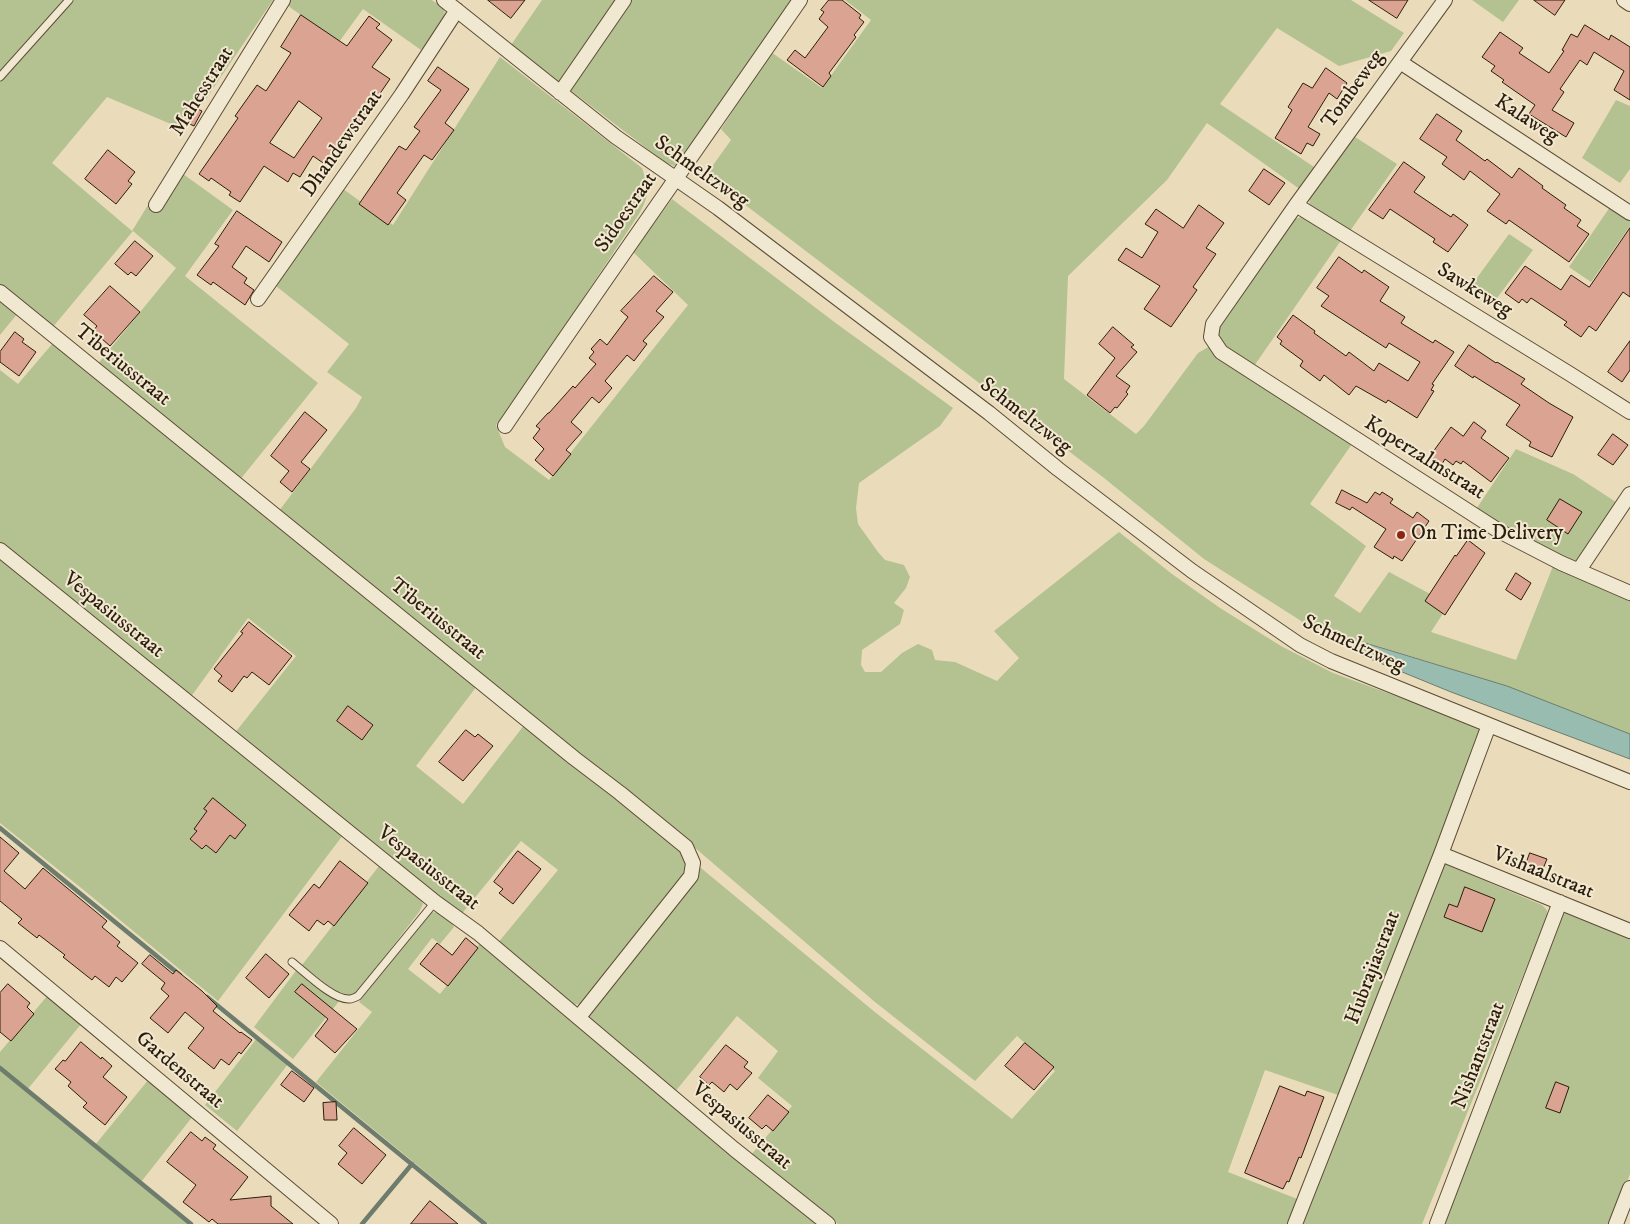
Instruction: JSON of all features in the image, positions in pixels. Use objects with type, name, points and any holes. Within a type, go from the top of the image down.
[{"type":"street","name":"Mahesstraat","points":[[156,205],[283,0]]},
{"type":"street","name":"Schmeltzweg","points":[[444,0],[616,137],[718,208],[989,413],[1192,571],[1300,645],[1331,661],[1630,782]]},
{"type":"street","points":[[560,93],[624,0]]},
{"type":"street","name":"Sidoestraat","points":[[505,426],[800,0]]},
{"type":"street","name":"Tombeweg","points":[[1211,337],[1213,324],[1296,204],[1445,0]]},
{"type":"street","points":[[1624,0],[1630,4]]},
{"type":"street","name":"Dhandewstraat","points":[[258,299],[402,94],[457,10]]},
{"type":"street","name":"Kalaweg","points":[[1400,62],[1630,213]]},
{"type":"street","name":"Sawkeweg","points":[[1296,204],[1630,412]]},
{"type":"street","name":"Tiberiusstraat","points":[[0,292],[686,847],[693,863],[691,876],[579,1017]]},
{"type":"street","name":"Koperzalmstraat","points":[[1211,337],[1221,352],[1474,516],[1561,563],[1630,592]]},
{"type":"street","points":[[1579,570],[1630,494]]},
{"type":"street","name":"Vespasiusstraat","points":[[0,550],[435,902],[478,933],[734,1149],[828,1224]]},
{"type":"street","name":"Hubrajiastraat","points":[[1295,1224],[1489,725]]},
{"type":"street","name":"Vishaalstraat","points":[[1440,854],[1630,930]]},
{"type":"street","name":"Nishantstraat","points":[[1436,1224],[1560,902]]},
{"type":"street","name":"Gardenstraat","points":[[0,948],[332,1224]]},
{"type":"street","points":[[1616,1224],[1630,1188]]},
{"type":"lane","points":[[0,77],[69,0]]},
{"type":"lane","points":[[292,962],[334,994],[351,999],[358,996],[435,902]]},
{"type":"green space","points":[[0,0],[273,0],[185,130],[107,97],[52,163],[132,231],[172,166],[233,210],[185,276],[318,383],[239,481],[97,365],[176,268],[133,231],[52,328],[0,286]]},
{"type":"green space","points":[[286,0],[432,0],[444,10],[445,15],[441,25],[421,50],[363,9],[339,42],[284,3]]},
{"type":"green space","points":[[542,0],[793,0],[680,162],[674,166],[666,163],[511,45]]},
{"type":"green space","points":[[845,0],[1351,0],[1404,33],[1391,51],[1339,66],[1277,28],[1220,104],[1317,169],[1301,190],[1207,123],[1167,180],[1068,276],[1064,379],[1136,434],[1198,353],[1210,346],[1352,444],[1310,504],[1366,546],[1334,596],[1360,613],[1389,572],[1449,604],[1431,632],[1516,660],[1553,566],[1630,598],[1630,734],[1507,686],[1368,643],[1353,642],[1309,626],[1204,559],[1104,478],[706,175],[731,140],[721,129],[771,52],[822,88],[871,20]]},
{"type":"green space","points":[[1472,0],[1519,0],[1503,22]]},
{"type":"green space","points":[[500,57],[642,168],[647,187],[647,196],[639,214],[515,401],[496,425],[505,447],[549,480],[688,305],[633,252],[672,199],[837,324],[953,408],[940,426],[859,483],[856,508],[858,524],[885,560],[904,565],[910,577],[906,588],[894,603],[904,610],[900,624],[862,650],[861,665],[865,672],[881,672],[902,653],[918,644],[932,650],[935,660],[955,662],[997,681],[1019,658],[994,631],[1119,532],[1172,574],[1220,608],[1281,646],[1333,673],[1478,726],[1482,730],[1341,1096],[1265,1070],[1228,1172],[1300,1200],[1291,1224],[838,1224],[751,1155],[792,1106],[758,1078],[778,1051],[737,1016],[674,1093],[587,1017],[695,868],[701,868],[876,1013],[1012,1119],[1055,1071],[1017,1036],[975,1081],[875,1002],[673,829],[279,511],[356,408],[362,397],[327,372],[349,344],[276,286],[339,186],[393,225]]},
{"type":"green space","points":[[1616,100],[1630,106],[1630,169],[1620,183],[1582,158]]},
{"type":"green space","points":[[1352,135],[1397,164],[1350,231],[1309,205],[1311,193]]},
{"type":"green space","points":[[1610,207],[1630,220],[1630,226],[1591,282],[1569,267]]},
{"type":"green space","points":[[1301,217],[1312,221],[1342,239],[1252,369],[1220,345],[1218,334],[1219,321],[1292,220]]},
{"type":"green space","points":[[1509,234],[1533,250],[1494,302],[1471,286]]},
{"type":"green space","points":[[0,298],[18,313],[0,335]]},
{"type":"green space","points":[[53,343],[477,686],[416,766],[463,804],[525,724],[680,848],[687,858],[685,876],[587,999],[580,1004],[571,1005],[497,944],[558,870],[521,841],[460,916],[234,734],[296,656],[248,618],[190,698],[0,544],[0,370],[18,384]]},
{"type":"green space","points":[[1516,449],[1573,474],[1619,504],[1583,558],[1577,561],[1567,560],[1475,511]]},
{"type":"green space","points":[[0,558],[343,835],[218,1001],[0,823]]},
{"type":"green space","points":[[1445,864],[1542,905],[1547,910],[1547,917],[1422,1224],[1299,1224],[1441,866]]},
{"type":"green space","points":[[379,866],[420,898],[423,904],[419,912],[356,994],[347,996],[339,994],[302,965]]},
{"type":"green space","points":[[431,912],[445,916],[454,927],[440,944],[432,938],[408,969],[440,994],[480,943],[621,1063],[822,1224],[489,1224],[316,1082],[372,1012],[359,1002],[425,916]]},
{"type":"green space","points":[[1569,912],[1630,938],[1630,1174],[1610,1224],[1437,1224],[1562,914]]},
{"type":"green space","points":[[298,968],[340,1000],[293,1059],[254,1027]]},
{"type":"green space","points":[[48,995],[82,1023],[27,1090],[95,1145],[149,1079],[193,1116],[141,1182],[191,1224],[0,1224],[0,1052]]},
{"type":"green space","points":[[257,1038],[288,1064],[237,1131],[205,1105]]},
{"type":"water","points":[[1359,641],[1507,686],[1630,734],[1630,759],[1451,692],[1363,656],[1352,649],[1353,642]]},
{"type":"building","points":[[488,0],[525,0],[511,18]]},
{"type":"building","points":[[829,0],[842,0],[861,15],[859,18],[864,22],[854,35],[856,37],[829,73],[831,76],[823,87],[787,60],[795,50],[805,58],[828,27],[819,19],[824,12],[821,10]]},
{"type":"building","points":[[1369,0],[1408,0],[1397,18]]},
{"type":"building","points":[[1534,0],[1565,0],[1555,15]]},
{"type":"building","points":[[301,15],[347,46],[369,16],[380,24],[376,28],[392,40],[372,67],[390,79],[329,167],[313,156],[300,177],[293,173],[288,182],[264,166],[240,202],[229,195],[231,192],[211,178],[209,181],[199,174],[238,118],[235,116],[257,85],[266,91],[291,53],[281,47]],"holes":[[[299,101],[322,118],[294,158],[270,143]]]},
{"type":"building","points":[[1585,25],[1609,40],[1611,35],[1630,47],[1630,100],[1614,90],[1624,71],[1594,52],[1587,65],[1580,60],[1560,89],[1564,92],[1552,110],[1574,123],[1566,137],[1529,114],[1535,105],[1502,82],[1504,80],[1491,71],[1495,66],[1482,57],[1500,32],[1523,48],[1519,53],[1549,73],[1564,51],[1562,50],[1571,34],[1577,37]]},
{"type":"building","points":[[438,67],[469,89],[445,123],[454,130],[432,160],[424,155],[397,193],[406,200],[388,225],[359,204],[399,146],[406,150],[420,131],[414,127],[441,90],[428,81]]},
{"type":"building","points":[[1326,68],[1347,83],[1337,99],[1329,93],[1308,127],[1320,134],[1313,146],[1307,143],[1301,154],[1275,138],[1292,110],[1288,107],[1303,83],[1312,88]]},
{"type":"building","points":[[189,105],[202,111],[194,126],[181,120]]},
{"type":"building","points":[[1437,114],[1462,131],[1456,140],[1485,161],[1487,159],[1512,178],[1519,168],[1566,205],[1564,208],[1581,220],[1577,226],[1589,234],[1569,262],[1509,220],[1506,224],[1487,211],[1500,194],[1470,171],[1464,180],[1442,164],[1447,157],[1420,139]]},
{"type":"building","points":[[108,150],[135,172],[128,181],[132,184],[116,204],[85,179]]},
{"type":"building","points":[[1404,162],[1425,177],[1414,192],[1451,217],[1453,214],[1468,225],[1448,252],[1433,242],[1435,239],[1390,209],[1383,219],[1369,210]]},
{"type":"building","points":[[1264,169],[1285,183],[1269,205],[1249,191]]},
{"type":"building","points":[[1199,205],[1224,223],[1206,248],[1216,254],[1193,287],[1197,290],[1171,327],[1144,309],[1160,286],[1118,260],[1126,248],[1142,258],[1158,232],[1145,224],[1156,209],[1183,228]]},
{"type":"building","points":[[237,211],[282,242],[269,262],[246,246],[232,267],[247,278],[244,283],[254,290],[245,305],[213,282],[211,285],[197,275],[219,246],[215,244]]},
{"type":"building","points":[[1630,228],[1630,297],[1623,292],[1596,331],[1589,326],[1581,337],[1564,325],[1567,322],[1531,298],[1527,303],[1522,299],[1519,303],[1505,293],[1525,266],[1561,290],[1571,275],[1589,287]]},
{"type":"building","points":[[135,241],[153,256],[136,276],[131,272],[128,275],[115,264]]},
{"type":"building","points":[[1339,257],[1362,273],[1364,270],[1389,287],[1380,301],[1405,317],[1401,323],[1433,343],[1435,340],[1454,352],[1432,384],[1434,385],[1431,390],[1434,391],[1417,418],[1388,400],[1386,403],[1356,386],[1349,395],[1324,375],[1320,381],[1300,366],[1303,361],[1280,344],[1282,341],[1277,337],[1293,315],[1346,356],[1349,352],[1374,371],[1379,363],[1408,381],[1420,362],[1389,343],[1386,348],[1321,306],[1329,296],[1317,288]]},
{"type":"building","points":[[654,276],[673,292],[656,311],[664,317],[643,341],[647,344],[634,361],[627,355],[605,381],[612,388],[599,403],[592,397],[571,422],[582,432],[566,450],[571,454],[553,476],[535,460],[544,449],[533,438],[540,429],[536,426],[573,386],[575,388],[596,364],[589,358],[594,352],[591,349],[600,339],[607,345],[628,317],[621,311]]},
{"type":"building","points":[[110,286],[140,312],[110,346],[93,331],[97,326],[84,315]]},
{"type":"building","points":[[1113,327],[1134,345],[1131,347],[1137,352],[1116,376],[1130,386],[1126,392],[1128,394],[1117,408],[1115,407],[1110,413],[1087,395],[1115,358],[1099,344]]},
{"type":"building","points":[[15,332],[24,339],[22,342],[36,352],[19,376],[0,362],[0,352]]},
{"type":"building","points":[[1630,341],[1630,370],[1622,382],[1608,372]]},
{"type":"building","points":[[1469,345],[1525,379],[1521,384],[1573,417],[1552,457],[1529,446],[1531,442],[1506,425],[1520,405],[1455,366]]},
{"type":"building","points":[[305,412],[327,430],[301,462],[310,469],[292,492],[280,482],[289,471],[271,456]]},
{"type":"building","points":[[1474,422],[1486,431],[1481,438],[1509,458],[1491,482],[1463,461],[1461,464],[1456,461],[1453,465],[1445,459],[1442,464],[1430,456],[1451,427],[1463,436]]},
{"type":"building","points":[[1613,434],[1628,445],[1613,465],[1598,455]]},
{"type":"building","points":[[1342,490],[1367,503],[1375,492],[1380,495],[1382,492],[1393,499],[1390,503],[1413,518],[1417,512],[1429,521],[1402,561],[1394,556],[1393,559],[1374,547],[1386,529],[1352,507],[1350,510],[1336,503]]},
{"type":"building","points":[[1560,499],[1582,512],[1568,534],[1547,520]]},
{"type":"building","points":[[1468,540],[1485,553],[1445,615],[1425,601],[1455,555]]},
{"type":"building","points":[[1516,573],[1531,583],[1521,600],[1506,590]]},
{"type":"building","points":[[249,622],[292,656],[269,685],[252,672],[247,678],[244,676],[232,692],[218,681],[222,676],[214,669],[243,633],[241,632]]},
{"type":"building","points":[[348,706],[373,725],[362,740],[337,721]]},
{"type":"building","points":[[466,730],[475,737],[478,734],[493,746],[463,781],[439,762]]},
{"type":"building","points":[[213,798],[246,825],[235,839],[230,835],[216,853],[206,845],[202,849],[190,839],[197,831],[194,829],[207,811],[204,809]]},
{"type":"building","points":[[0,837],[19,853],[4,871],[25,889],[43,868],[107,921],[102,927],[120,942],[117,946],[138,963],[122,982],[116,977],[109,987],[95,976],[92,980],[63,957],[65,955],[39,935],[37,938],[18,923],[22,919],[0,901]]},
{"type":"building","points":[[518,851],[541,869],[513,904],[499,893],[503,889],[494,882]]},
{"type":"building","points":[[1530,853],[1547,859],[1540,876],[1524,870]]},
{"type":"building","points":[[340,861],[368,883],[334,926],[328,921],[324,925],[317,920],[309,931],[289,915],[314,884],[319,888]]},
{"type":"building","points":[[1465,887],[1495,899],[1482,932],[1444,917],[1449,904],[1457,907]]},
{"type":"building","points":[[466,938],[478,948],[448,986],[420,964],[437,943],[452,955]]},
{"type":"building","points":[[266,954],[289,974],[269,998],[246,978]]},
{"type":"building","points":[[150,955],[173,974],[176,970],[202,991],[217,1006],[213,1011],[240,1033],[252,1040],[229,1065],[221,1059],[214,1069],[188,1048],[204,1028],[185,1012],[168,1033],[150,1018],[169,996],[161,989],[165,983],[142,964]]},
{"type":"building","points":[[8,984],[30,1003],[27,1007],[34,1014],[11,1041],[0,1032],[0,993]]},
{"type":"building","points":[[302,984],[357,1029],[335,1053],[315,1036],[328,1019],[295,992]]},
{"type":"building","points":[[81,1042],[112,1066],[103,1077],[127,1097],[105,1125],[83,1107],[87,1103],[68,1086],[71,1082],[55,1069],[63,1060],[65,1061]]},
{"type":"building","points":[[1025,1043],[1054,1067],[1034,1090],[1005,1066]]},
{"type":"building","points":[[726,1045],[748,1062],[744,1067],[752,1073],[737,1090],[730,1084],[724,1092],[712,1082],[709,1085],[700,1077]]},
{"type":"building","points":[[292,1071],[314,1088],[304,1102],[281,1085]]},
{"type":"building","points":[[1556,1082],[1569,1087],[1560,1113],[1546,1108]]},
{"type":"building","points":[[1280,1086],[1305,1096],[1307,1091],[1324,1097],[1301,1158],[1299,1157],[1289,1182],[1287,1181],[1283,1189],[1245,1173]]},
{"type":"building","points":[[768,1095],[789,1112],[773,1131],[766,1125],[762,1129],[749,1118]]},
{"type":"building","points":[[336,1102],[337,1120],[324,1120],[323,1103]]},
{"type":"building","points":[[354,1128],[386,1155],[362,1184],[338,1164],[347,1153],[339,1146]]},
{"type":"building","points":[[191,1132],[202,1141],[205,1137],[216,1145],[213,1149],[248,1177],[230,1200],[271,1196],[271,1206],[293,1224],[218,1224],[212,1219],[209,1222],[183,1202],[196,1185],[167,1162]]},
{"type":"building","points":[[430,1201],[458,1224],[411,1224]]},
{"type":"waterway","points":[[0,828],[180,975]]},
{"type":"waterway","points":[[207,997],[485,1224]]},
{"type":"waterway","points":[[0,1068],[191,1224]]},
{"type":"waterway","points":[[362,1224],[412,1164]]},
{"type":"place","name":"On Time Delivery","points":[[1401,535]]}]
